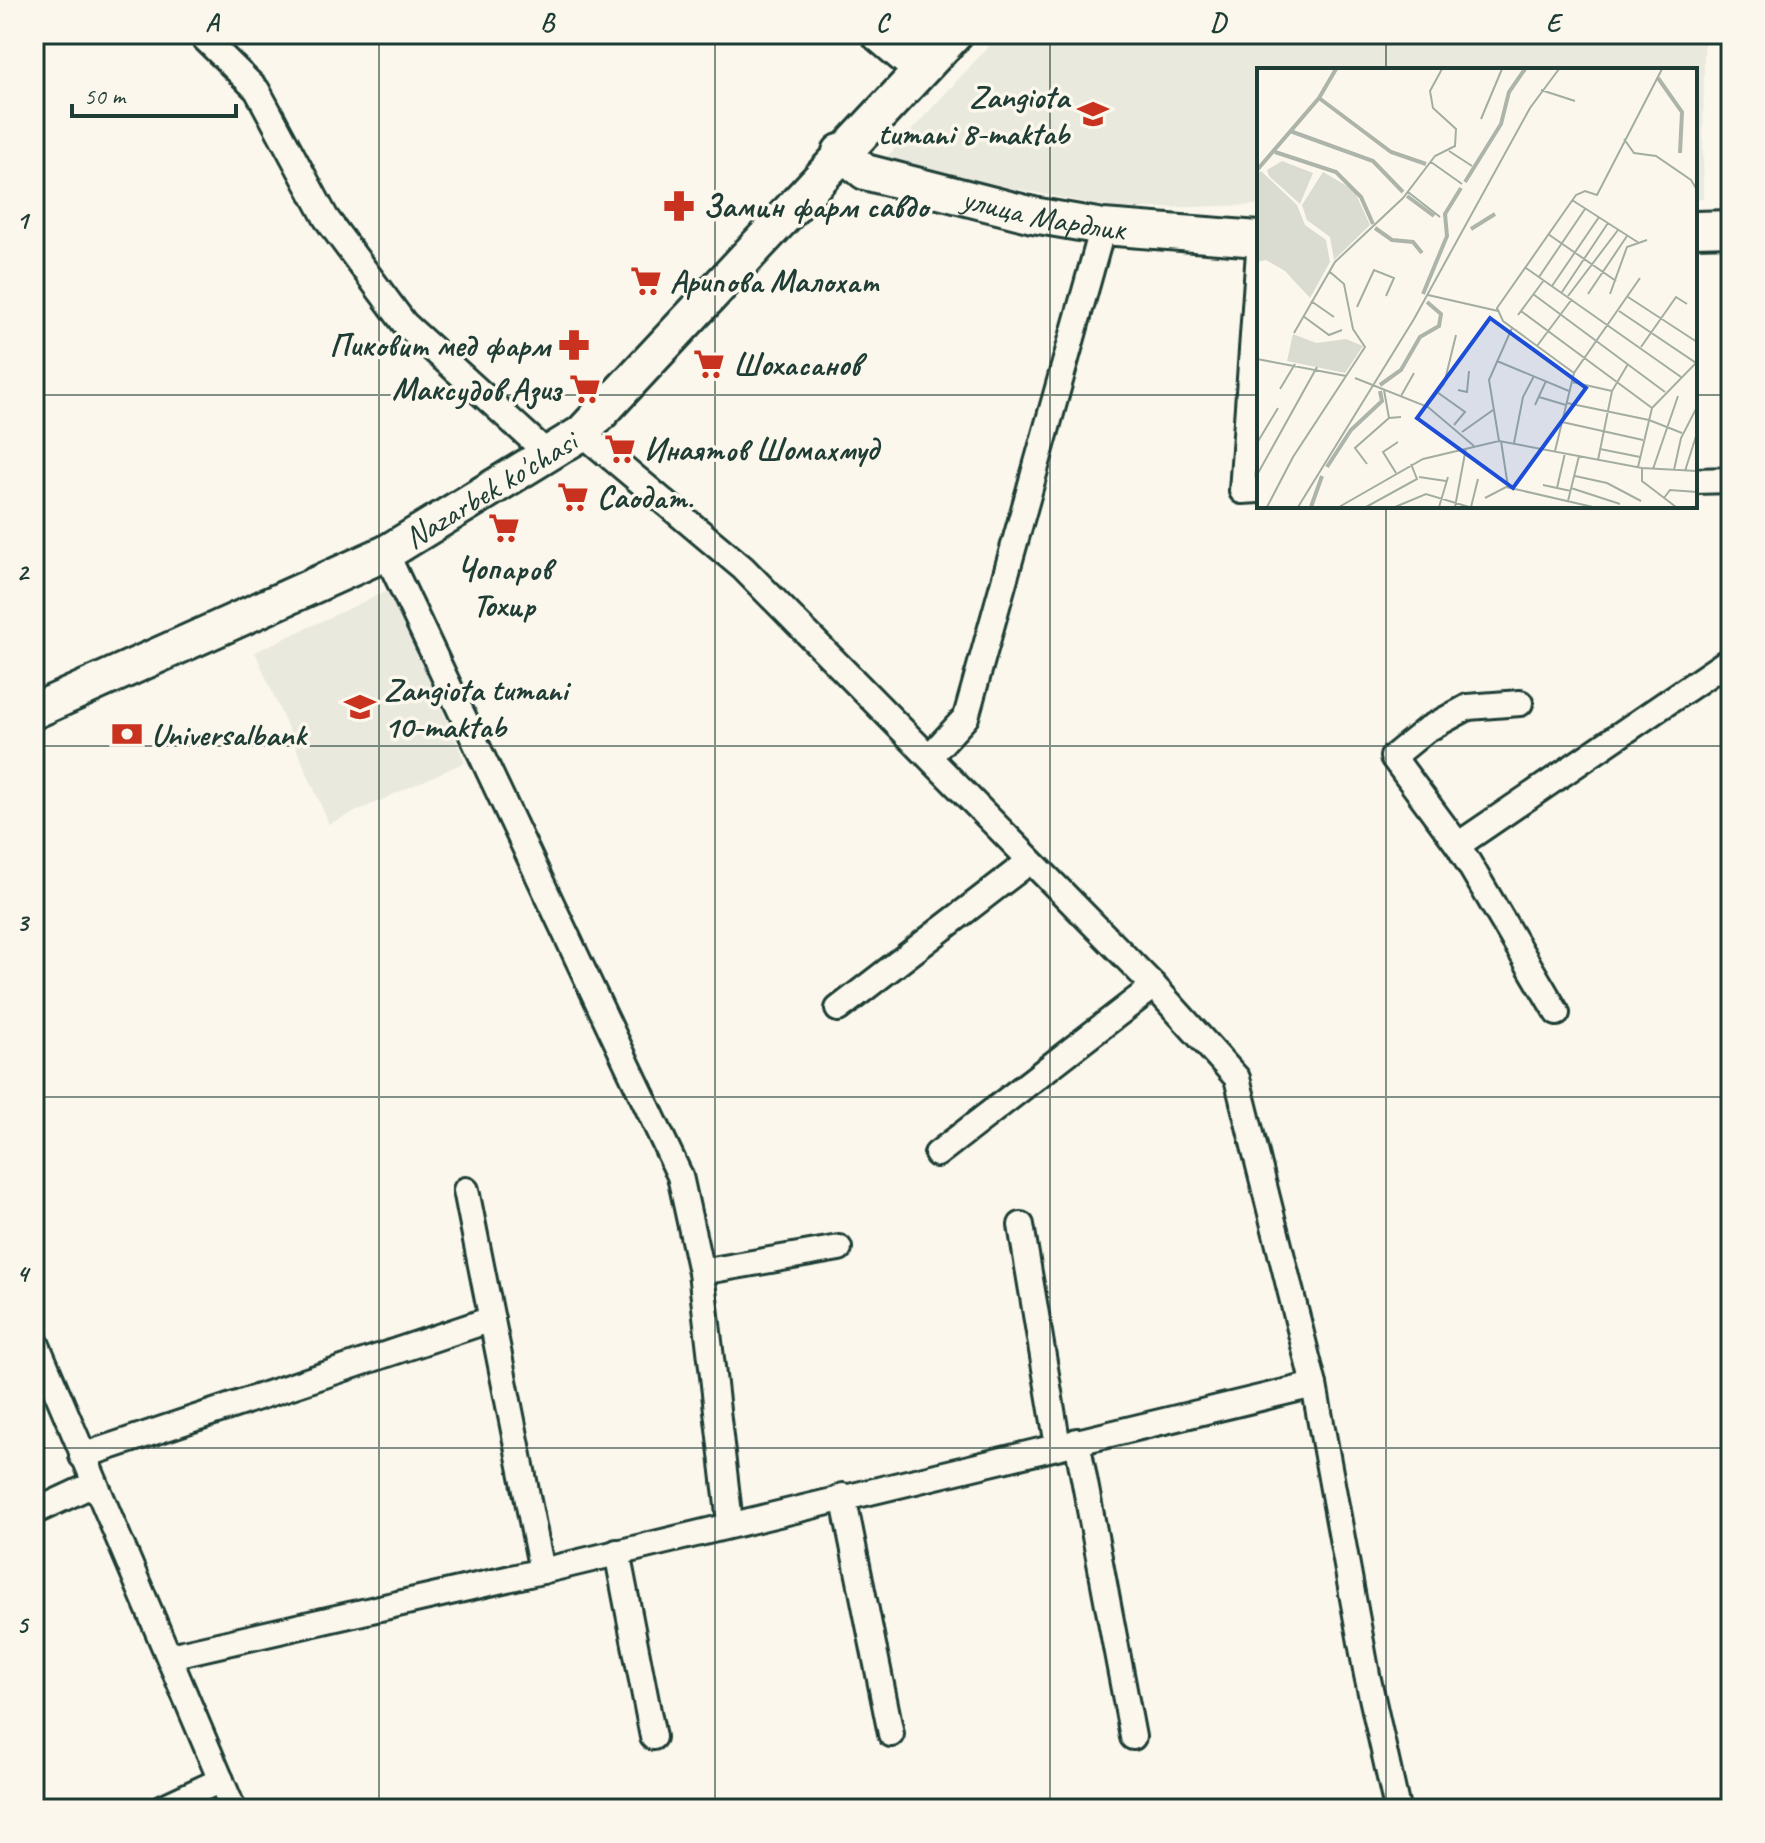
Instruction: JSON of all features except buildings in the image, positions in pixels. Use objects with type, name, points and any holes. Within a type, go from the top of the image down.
[{"type":"main road","points":[[879,34],[920,69]]},
{"type":"main road","name":"Nazarbek ko'chasi","points":[[34,711],[386,553],[582,433],[840,152],[955,34]]},
{"type":"main road","name":"улица Мардлик","points":[[840,152],[865,172],[1033,215],[1103,227],[1257,239]]},
{"type":"main road","points":[[1697,229],[1731,228]]},
{"type":"street","points":[[200,34],[257,90],[326,218],[404,323],[549,455]]},
{"type":"street","points":[[930,756],[966,717],[1103,227]]},
{"type":"street","points":[[1257,279],[1242,491],[1257,490]]},
{"type":"street","points":[[582,433],[743,568],[1154,986],[1237,1078],[1314,1385],[1367,1675],[1397,1809]]},
{"type":"street","points":[[1697,481],[1731,480]]},
{"type":"street","points":[[386,553],[680,1176],[701,1272],[730,1523]]},
{"type":"street","points":[[1458,845],[1731,659]]},
{"type":"street","points":[[1520,703],[1468,707],[1426,730],[1393,757],[1458,845],[1557,1013]]},
{"type":"street","points":[[838,1009],[1030,861]]},
{"type":"street","points":[[937,1154],[1154,986]]},
{"type":"street","points":[[466,1190],[542,1571]]},
{"type":"street","points":[[1021,1225],[1133,1737]]},
{"type":"street","points":[[701,1272],[839,1248]]},
{"type":"street","points":[[82,1456],[492,1319]]},
{"type":"street","points":[[34,1338],[233,1809]]},
{"type":"street","points":[[170,1656],[542,1571],[730,1523],[1314,1385]]},
{"type":"street","points":[[34,1512],[94,1484]]},
{"type":"street","points":[[843,1496],[891,1734]]},
{"type":"street","points":[[617,1552],[653,1737]]},
{"type":"street","points":[[159,1809],[221,1780]]},
{"type":"shaded area","name":"Zangiota tumani 8-maktab","points":[[1000,34],[1704,34],[1703,198],[1697,199],[1697,68],[1257,68],[1257,205],[1118,209],[1007,187],[887,157]]},
{"type":"shaded area","name":"Zangiota tumani 10-maktab","points":[[391,589],[465,762],[329,824],[255,652]]},
{"type":"place","name":"Zangiota tumani 8-maktab","points":[[1093,114]]},
{"type":"place","name":"Замин фарм савдо","points":[[679,206]]},
{"type":"place","name":"Арипова Малохат","points":[[646,281]]},
{"type":"place","name":"Пиковит мед фарм","points":[[574,345]]},
{"type":"place","name":"Шохасанов","points":[[709,364]]},
{"type":"place","name":"Максудов Азиз","points":[[585,389]]},
{"type":"place","name":"Инаятов Шомахмуд","points":[[620,449]]},
{"type":"place","name":"Саодат.","points":[[573,497]]},
{"type":"place","name":"Чопаров Тохир","points":[[504,528]]},
{"type":"place","name":"Zangiota tumani 10-maktab","points":[[360,707]]},
{"type":"place","name":"Universalbank","points":[[127,734]]}]
